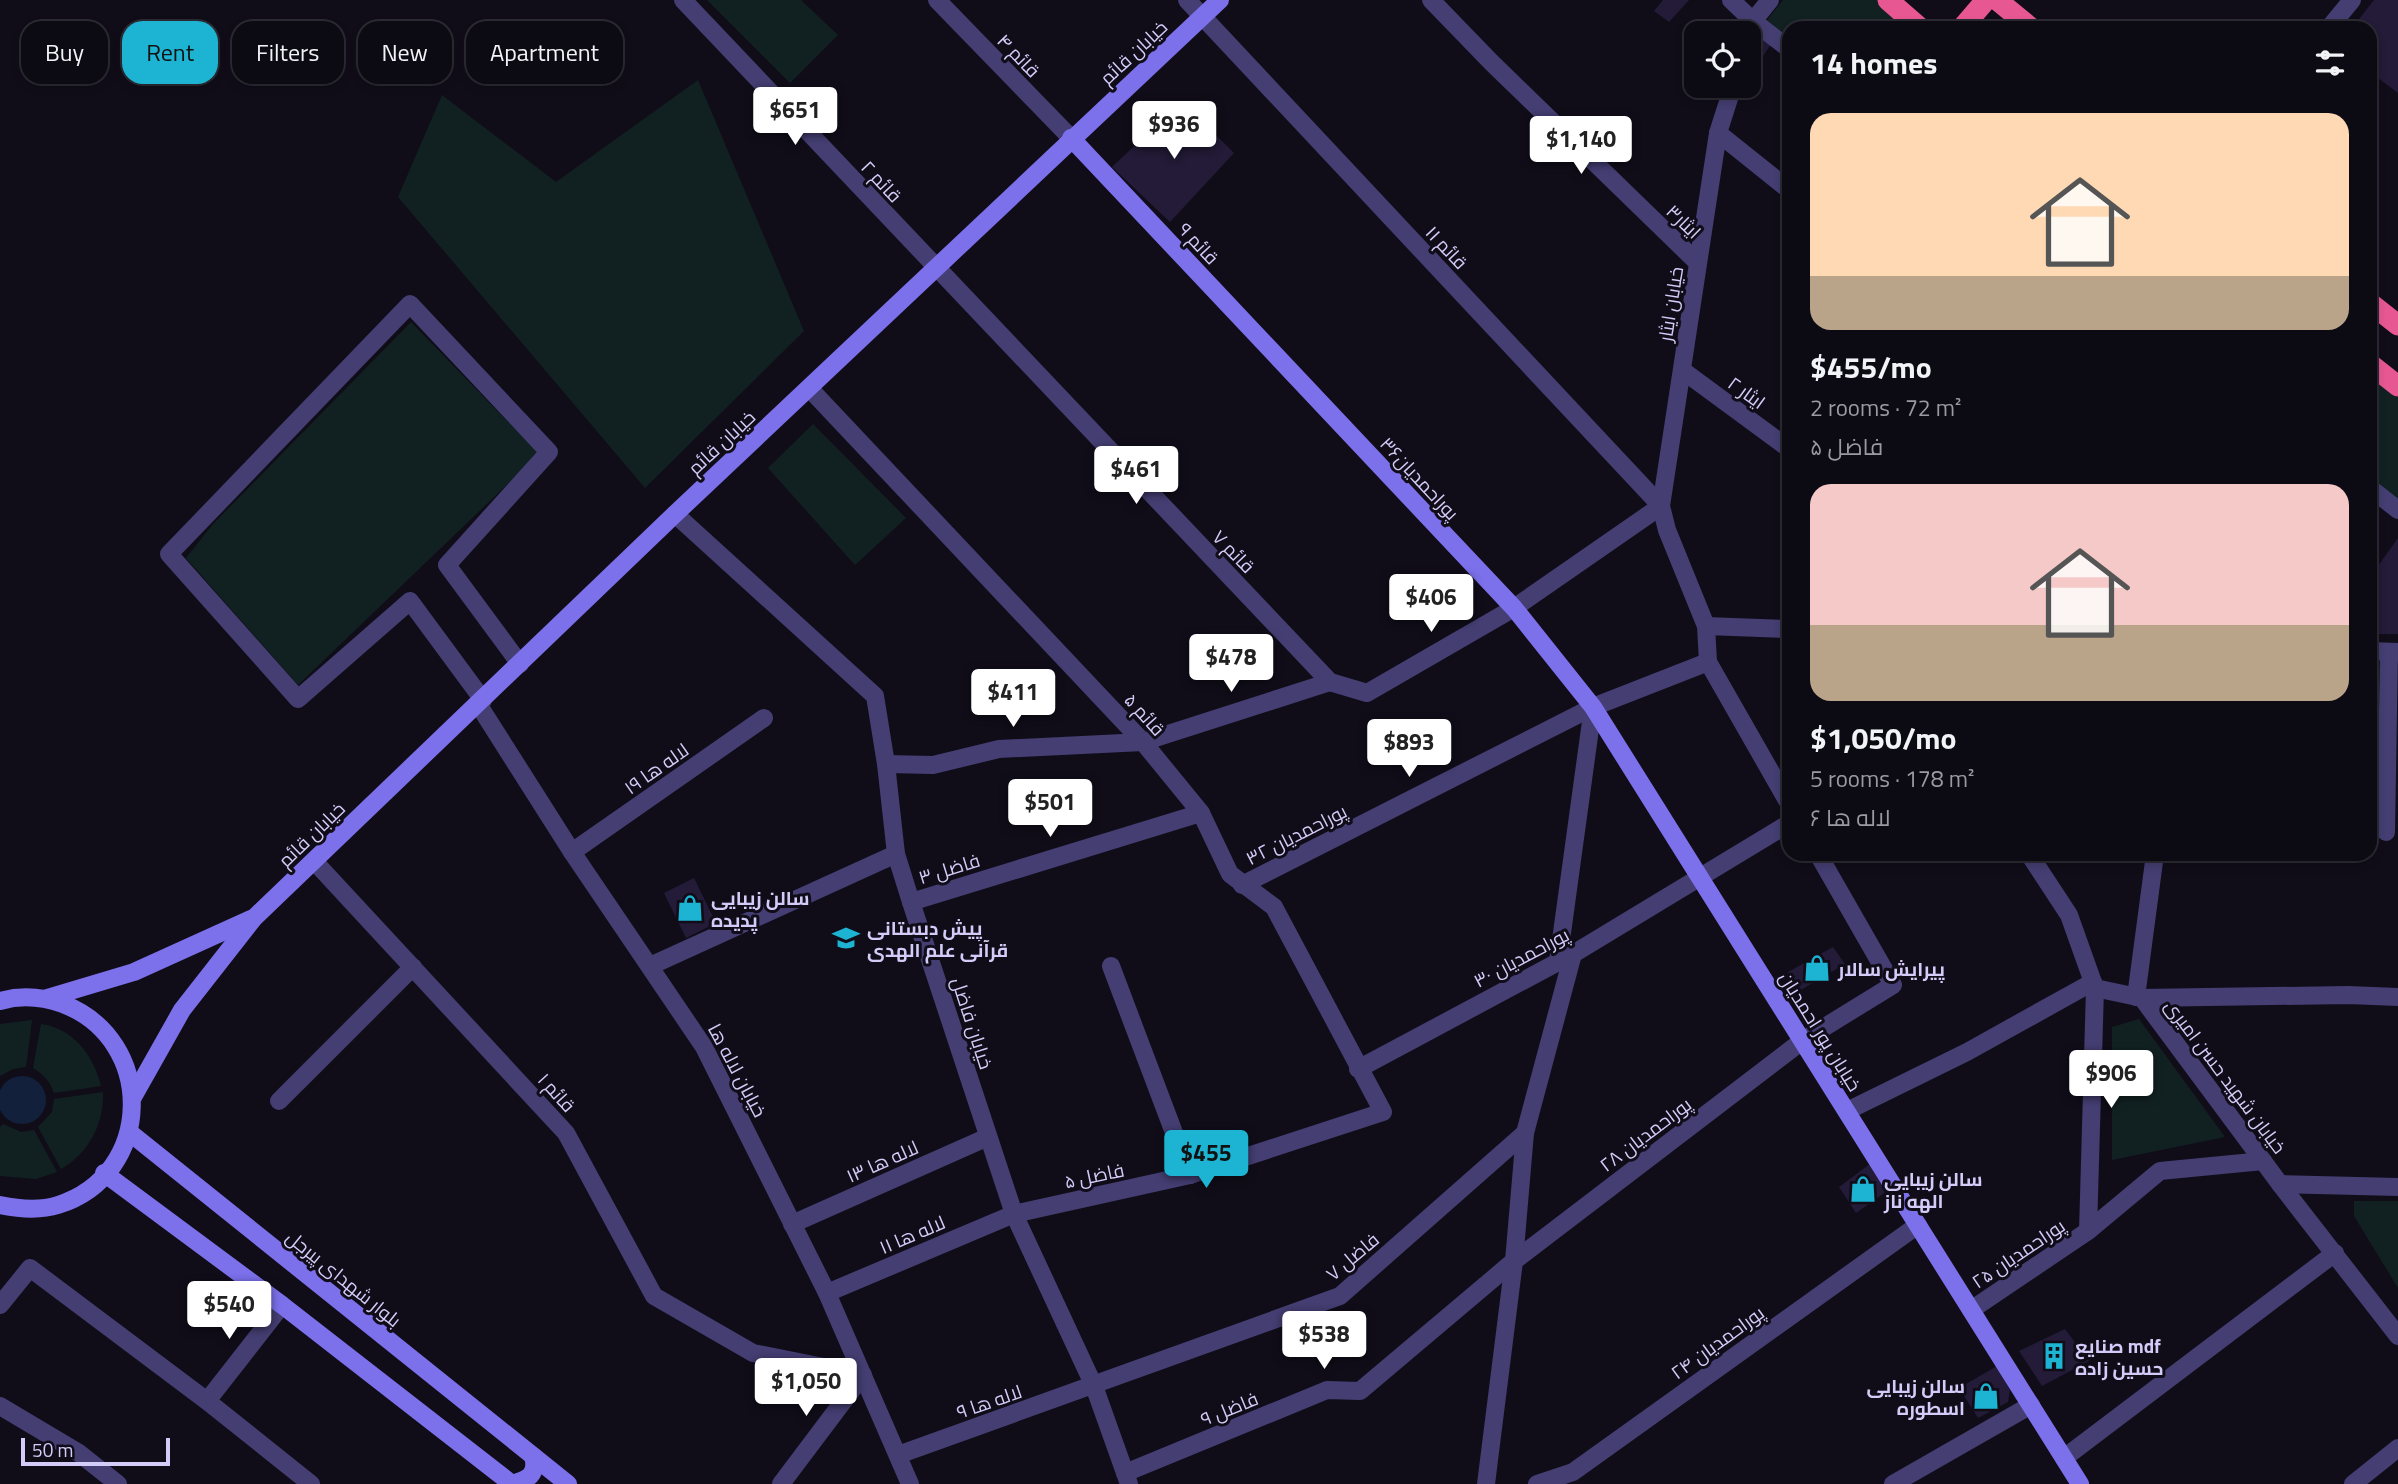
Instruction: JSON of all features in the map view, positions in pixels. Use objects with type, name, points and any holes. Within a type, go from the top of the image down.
[{"type":"highway","points":[[1888,0],[1912,21]]},
{"type":"highway","points":[[1968,21],[1986,0]]},
{"type":"highway","points":[[1997,0],[2022,21]]},
{"type":"highway","points":[[2377,308],[2398,325]]},
{"type":"highway","points":[[2377,370],[2398,386]]},
{"type":"street","name":"قائم ۲","points":[[683,0],[936,268]]},
{"type":"street","name":"قائم ۴","points":[[937,0],[1072,138]]},
{"type":"street","name":"قائم ۱۱","points":[[1186,0],[1661,506]]},
{"type":"street","name":"خیابان قائم","points":[[254,918],[675,514],[1220,0]]},
{"type":"street","name":"ایثار۳","points":[[1431,0],[1698,263]]},
{"type":"street","points":[[1731,0],[1745,21]]},
{"type":"street","points":[[1756,21],[1770,0]]},
{"type":"street","points":[[2335,21],[2352,0]]},
{"type":"street","points":[[1761,34],[1782,45]]},
{"type":"street","name":"خیابان ایثار","points":[[1709,662],[1706,626],[1667,530],[1661,506],[1718,133],[1729,98]]},
{"type":"street","points":[[1718,133],[1782,183]]},
{"type":"street","name":"قائم ۹","points":[[1072,138],[1296,376]]},
{"type":"street","name":"قائم ۷","points":[[936,268],[1330,682],[1367,693],[1514,608]]},
{"type":"street","name":"خیابان لاله ها","points":[[520,664],[447,565],[549,452],[410,304],[169,554],[298,699],[410,601],[481,702],[572,852],[704,1047],[827,1293],[910,1484]]},
{"type":"street","name":"ایثار ۲","points":[[1682,370],[1782,444]]},
{"type":"street","name":"پوراحمدیان۳۶","points":[[1296,376],[1514,608]]},
{"type":"street","name":"قائم ۵","points":[[809,388],[1143,742],[1201,813],[1230,874],[1274,907],[1383,1112]]},
{"type":"street","points":[[2377,494],[2398,510]]},
{"type":"street","points":[[1514,608],[1661,506]]},
{"type":"street","name":"خیابان فاضل","points":[[675,514],[875,696],[897,855],[911,902],[1014,1214],[1094,1386],[1127,1479]]},
{"type":"street","name":"خیابان پور احمدیان","points":[[1514,608],[1593,707],[2080,1484]]},
{"type":"street","points":[[1706,626],[1782,629]]},
{"type":"street","points":[[2385,832],[2393,652]]},
{"type":"street","points":[[1709,662],[1782,791]]},
{"type":"street","name":"پوراحمدیان ۳۲","points":[[1242,885],[1593,707],[1709,662]]},
{"type":"street","points":[[886,764],[933,765],[999,749],[1143,742],[1330,682]]},
{"type":"street","points":[[1486,1484],[1514,1261],[1525,1133],[1566,958],[1593,707]]},
{"type":"street","name":"لاله ها ۱۹","points":[[572,852],[764,718]]},
{"type":"street","name":"فاضل ۳","points":[[911,902],[1201,813]]},
{"type":"street","name":"پوراحمدیان ۳۰","points":[[1358,1069],[1566,958],[1782,828]]},
{"type":"street","points":[[650,965],[897,855]]},
{"type":"street","name":"قائم ۱","points":[[314,861],[566,1133],[654,1296],[753,1353],[863,1375]]},
{"type":"street","name":"پوراحمدیان ۲۸","points":[[1514,1261],[1802,1041],[1893,985],[1822,861]]},
{"type":"street","points":[[2033,861],[2068,915],[2094,985],[2088,1231]]},
{"type":"street","points":[[2154,861],[2139,998],[2398,997]]},
{"type":"street","points":[[4,997],[47,998],[134,972],[254,918]]},
{"type":"street","points":[[133,1097],[182,1010],[254,918]]},
{"type":"street","points":[[1111,966],[1190,1175]]},
{"type":"street","points":[[279,1101],[413,967]]},
{"type":"street","points":[[1847,1111],[2094,985]]},
{"type":"street","name":"خیابان شهید حسن امیری","points":[[2094,985],[2139,998],[2398,1336]]},
{"type":"street","points":[[0,1205],[24,1209],[58,1205],[90,1189],[114,1164],[129,1132],[133,1097],[126,1063],[107,1033],[80,1011],[47,998]]},
{"type":"street","name":"فاضل ۵","points":[[1014,1214],[1190,1175],[1383,1112]]},
{"type":"street","name":"بلوار شهدای پیرجل","points":[[129,1132],[567,1483]]},
{"type":"street","name":"فاضل ۷","points":[[1094,1386],[1340,1296],[1525,1133]]},
{"type":"street","name":"لاله ها ۱۳","points":[[792,1224],[988,1137]]},
{"type":"street","name":"پوراحمدیان ۲۵","points":[[1971,1310],[2088,1231],[2161,1171],[2263,1161]]},
{"type":"street","points":[[104,1173],[282,1305],[512,1484],[528,1479],[534,1472],[533,1456]]},
{"type":"street","points":[[2280,1184],[2398,1187]]},
{"type":"street","name":"لاله ها ۱۱","points":[[827,1293],[1014,1214]]},
{"type":"street","name":"پوراحمدیان ۲۴","points":[[1536,1484],[1573,1472],[1918,1224]]},
{"type":"street","points":[[2064,1458],[2335,1253]]},
{"type":"street","name":"فاضل ۹","points":[[1127,1479],[1327,1390],[1360,1391],[1514,1261]]},
{"type":"street","points":[[0,1306],[30,1268],[207,1401],[311,1484]]},
{"type":"street","points":[[207,1401],[282,1305]]},
{"type":"street","points":[[781,1484],[863,1375]]},
{"type":"street","name":"لاله ها ۹","points":[[898,1455],[1094,1386]]},
{"type":"street","points":[[1893,1484],[2031,1405]]},
{"type":"street","points":[[0,1406],[79,1453],[118,1484]]},
{"type":"street","points":[[2353,1484],[2398,1448]]},
{"type":"street","name":"بلوار شهدای پیرجل","points":[[547,1484],[556,1481],[567,1483]]},
{"type":"shaded area","points":[[707,0],[801,0],[838,35],[790,83]]},
{"type":"shaded area","points":[[1783,0],[1884,0],[1910,21],[1782,21],[1782,32],[1767,20]]},
{"type":"shaded area","points":[[698,80],[804,331],[645,488],[398,197],[442,95],[556,182]]},
{"type":"shaded area","points":[[411,322],[539,454],[298,685],[186,558],[213,524]]},
{"type":"shaded area","points":[[2377,382],[2398,398],[2398,500],[2377,484]]},
{"type":"shaded area","points":[[813,424],[906,518],[855,565],[768,468]]},
{"type":"shaded area","points":[[2139,1019],[2225,1137],[2112,1160],[2112,1027]]},
{"type":"shaded area","points":[[32,1020],[26,1067],[13,1069],[0,1076],[0,1024]]},
{"type":"shaded area","points":[[41,1024],[63,1031],[80,1045],[93,1064],[101,1086],[54,1093],[46,1078],[33,1068]]},
{"type":"shaded area","points":[[103,1092],[101,1115],[93,1136],[80,1155],[61,1169],[38,1127],[52,1112],[54,1099]]},
{"type":"shaded area","points":[[3,1124],[21,1132],[34,1130],[57,1172],[36,1179],[0,1176],[0,1127]]},
{"type":"shaded area","points":[[2354,1201],[2398,1201],[2398,1288],[2354,1216]]},
{"type":"water","points":[[13,1078],[31,1078],[39,1083],[44,1091],[44,1109],[39,1117],[31,1122],[13,1122],[5,1117],[0,1109],[0,1091],[5,1083]]},
{"type":"building","points":[[1663,0],[1689,0],[1669,22],[1654,11]]},
{"type":"building","points":[[2374,0],[2398,0],[2398,93],[2377,77],[2377,21],[2358,21]]},
{"type":"building","points":[[1761,32],[1773,41],[1761,59]]},
{"type":"building","points":[[1182,101],[1234,153],[1170,222],[1112,167]]},
{"type":"building","points":[[2398,538],[2398,634],[2377,634],[2377,567]]},
{"type":"building","name":"سالن زیبایی پدیده","points":[[694,878],[716,923],[686,938],[664,893]]},
{"type":"building","name":"پیرایش سالار","points":[[1833,947],[1845,964],[1799,991],[1788,972]]},
{"type":"building","name":"سالن زیبایی الهه ناز","points":[[1870,1164],[1887,1191],[1856,1213],[1839,1187]]},
{"type":"building","name":"صنایع mdf حسین زاده","points":[[2065,1329],[2089,1361],[2042,1386],[2019,1351]]},
{"type":"building","name":"سالن زیبایی اسطوره","points":[[1997,1366],[2010,1390],[2008,1402],[1978,1418],[1959,1388]]},
{"type":"place","name":"سالن زیبایی پدیده","points":[[690,908]]},
{"type":"place","name":"پیش دبستانی قرآنی علم الهدی","points":[[846,938]]},
{"type":"place","name":"پیرایش سالار","points":[[1817,968]]},
{"type":"place","name":"سالن زیبایی الهه ناز","points":[[1863,1189]]},
{"type":"place","name":"صنایع mdf حسین زاده","points":[[2054,1356]]},
{"type":"place","name":"سالن زیبایی اسطوره","points":[[1986,1396]]}]
